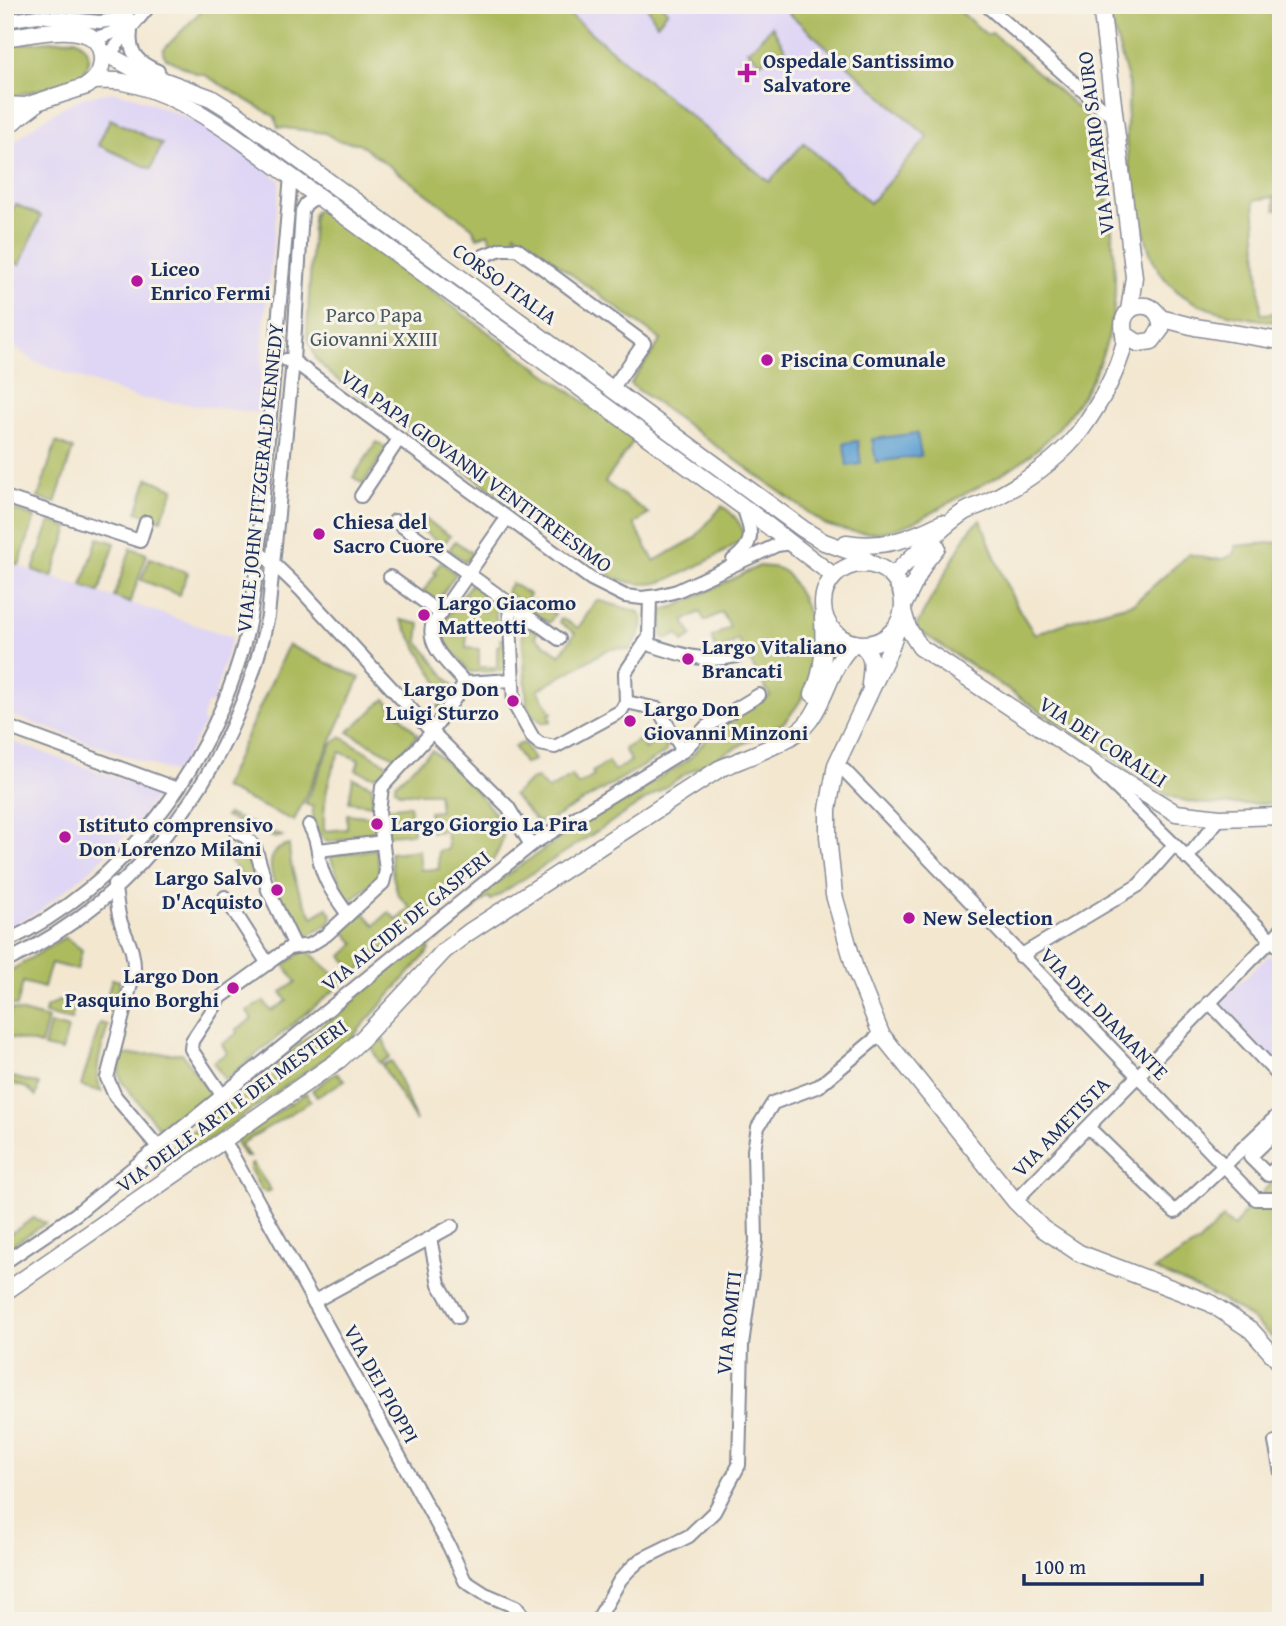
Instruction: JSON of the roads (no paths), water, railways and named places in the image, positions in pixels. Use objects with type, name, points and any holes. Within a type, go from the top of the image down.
[{"type":"main road","name":"VIA NAZARIO SAURO","points":[[1101,5],[1134,276]]},
{"type":"main road","name":"CORSO ITALIA","points":[[5,38],[79,30],[101,53],[138,71],[211,98],[262,131],[803,528],[824,542],[855,553],[874,565]]},
{"type":"main road","points":[[5,105],[25,106],[87,86],[94,81],[101,53]]},
{"type":"main road","name":"CORSO ITALIA","points":[[94,81],[122,82],[155,91],[234,135],[834,576]]},
{"type":"main road","points":[[5,128],[49,97]]},
{"type":"main road","points":[[1112,379],[1126,335],[1123,320],[1129,311],[1134,276]]},
{"type":"main road","points":[[803,528],[838,541],[874,546],[914,537],[995,498],[1037,472],[1068,445],[1127,360],[1161,329],[1155,312],[1134,276]]},
{"type":"main road","points":[[1129,311],[1139,306],[1195,327],[1281,341]]},
{"type":"main road","points":[[1126,335],[1134,342],[1150,341],[1176,330],[1195,327]]},
{"type":"main road","points":[[750,754],[772,747],[808,723],[846,650],[888,635],[925,562],[936,548],[995,498]]},
{"type":"main road","points":[[892,576],[963,513]]},
{"type":"main road","points":[[750,754],[798,718],[814,692],[824,662],[824,596],[834,576],[853,565],[874,565],[892,576],[902,594],[902,612],[893,641],[836,765],[828,808],[828,847],[834,895],[855,969],[881,1034],[1015,1201],[1043,1229],[1079,1252],[1186,1292],[1233,1316],[1251,1330],[1281,1364]]},
{"type":"main road","points":[[823,607],[826,620],[843,638],[862,643],[893,641],[920,647]]},
{"type":"main road","points":[[902,612],[920,647]]},
{"type":"main road","points":[[862,643],[871,655],[873,664],[869,696]]},
{"type":"main road","name":"VIA DEI CORALLI","points":[[920,647],[1085,757],[1176,813],[1220,818],[1281,816]]},
{"type":"main road","name":"VIA DELLE ARTI E DEI MESTIERI","points":[[5,1292],[339,1060],[444,951],[469,932],[719,769],[750,754]]},
{"type":"street","points":[[101,53],[112,33],[127,18],[148,5]]},
{"type":"street","points":[[101,53],[131,31],[148,5]]},
{"type":"street","points":[[986,5],[1115,119]]},
{"type":"street","points":[[5,21],[38,16],[100,22],[127,18]]},
{"type":"street","points":[[131,31],[132,52],[144,65],[211,98]]},
{"type":"street","name":"VIALE JOHN FITZGERALD KENNEDY","points":[[5,943],[115,881],[133,847],[198,759],[234,677],[251,613],[258,552],[291,176]]},
{"type":"street","name":"VIALE JOHN FITZGERALD KENNEDY","points":[[5,962],[68,925],[115,881],[156,849],[215,765],[236,721],[261,647],[268,616],[293,362],[302,211],[306,204],[318,195]]},
{"type":"street","points":[[483,256],[500,249],[517,250],[644,343],[612,389]]},
{"type":"street","points":[[276,359],[293,362]]},
{"type":"street","name":"VIA PAPA GIOVANNI VENTITREESIMO","points":[[293,362],[608,589],[625,596],[650,597],[677,591],[721,569]]},
{"type":"street","points":[[361,496],[399,439]]},
{"type":"street","points":[[5,496],[140,541],[146,522]]},
{"type":"street","points":[[721,569],[744,552],[750,540],[750,527],[742,506]]},
{"type":"street","points":[[465,683],[433,644],[430,635],[432,626],[508,518]]},
{"type":"street","points":[[395,522],[559,639]]},
{"type":"street","points":[[721,569],[777,545],[791,543]]},
{"type":"street","points":[[258,552],[274,564],[432,732],[508,807],[531,845]]},
{"type":"street","points":[[390,577],[441,614]]},
{"type":"street","points":[[509,603],[514,704],[533,738],[547,746],[562,744],[621,711],[626,702],[625,673],[645,643],[650,629],[650,597]]},
{"type":"street","points":[[645,643],[697,658],[722,660],[737,656]]},
{"type":"street","points":[[465,683],[512,680]]},
{"type":"street","points":[[222,1095],[191,1049],[192,1041],[221,997],[295,946],[310,945],[326,935],[383,883],[386,877],[379,812],[382,787],[432,732],[465,683]]},
{"type":"street","name":"VIA ALCIDE DE GASPERI","points":[[5,1262],[76,1214],[531,845],[683,751],[706,727],[759,695]]},
{"type":"street","points":[[626,702],[658,709],[683,751]]},
{"type":"street","points":[[5,726],[177,789]]},
{"type":"street","points":[[1085,757],[1187,858],[1278,939]]},
{"type":"street","name":"VIA DEL DIAMANTE","points":[[836,765],[845,771],[1256,1199],[1281,1199]]},
{"type":"street","points":[[1161,831],[1176,813]]},
{"type":"street","points":[[1187,858],[1220,818]]},
{"type":"street","points":[[310,825],[317,838],[320,863],[331,891],[348,915]]},
{"type":"street","points":[[236,832],[246,837],[255,847],[268,890],[295,946]]},
{"type":"street","points":[[319,850],[383,842]]},
{"type":"street","points":[[1020,956],[1139,885],[1174,845]]},
{"type":"street","points":[[115,881],[121,923],[132,945],[134,972],[107,1078],[115,1096],[158,1147]]},
{"type":"street","points":[[225,897],[268,964]]},
{"type":"street","name":"VIA AMETISTA","points":[[1015,1201],[1209,1002],[1278,939]]},
{"type":"street","points":[[1209,1002],[1281,1078]]},
{"type":"street","name":"VIA ROMITI","points":[[597,1621],[620,1580],[629,1570],[640,1560],[689,1536],[714,1512],[739,1465],[742,1345],[756,1241],[754,1150],[758,1127],[773,1102],[819,1086],[881,1034]]},
{"type":"street","points":[[1088,1127],[1175,1212],[1281,1112]]},
{"type":"street","points":[[1281,1127],[1250,1157],[1268,1175],[1281,1163]]},
{"type":"street","name":"VIA DEI PIOPPI","points":[[224,1140],[449,1546],[464,1581],[485,1594],[516,1607],[527,1621]]},
{"type":"street","points":[[313,1301],[452,1226]]},
{"type":"street","points":[[430,1238],[439,1284],[458,1317]]},
{"type":"street","points":[[1275,1442],[1281,1473]]},
{"type":"water","points":[[917,433],[921,456],[876,462],[872,439]]},
{"type":"water","points":[[858,441],[861,464],[847,466],[844,443]]},
{"type":"place","name":"Ospedale Santissimo Salvatore","points":[[747,73]]},
{"type":"place","name":"Liceo Enrico Fermi","points":[[137,281]]},
{"type":"place","name":"Piscina Comunale","points":[[767,360]]},
{"type":"place","name":"Chiesa del Sacro Cuore","points":[[319,534]]},
{"type":"place","name":"Largo Giacomo Matteotti","points":[[424,615]]},
{"type":"place","name":"Largo Vitaliano Brancati","points":[[688,659]]},
{"type":"place","name":"Largo Don Luigi Sturzo","points":[[513,701]]},
{"type":"place","name":"Largo Don Giovanni Minzoni","points":[[630,721]]},
{"type":"place","name":"Largo Giorgio La Pira","points":[[377,824]]},
{"type":"place","name":"Istituto comprensivo Don Lorenzo Milani","points":[[65,837]]},
{"type":"place","name":"Largo Salvo D'Acquisto","points":[[277,890]]},
{"type":"place","name":"New Selection","points":[[909,918]]},
{"type":"place","name":"Largo Don Pasquino Borghi","points":[[233,988]]},
{"type":"park label","name":"Parco Papa Giovanni XXIII","points":[[374,327]]}]
